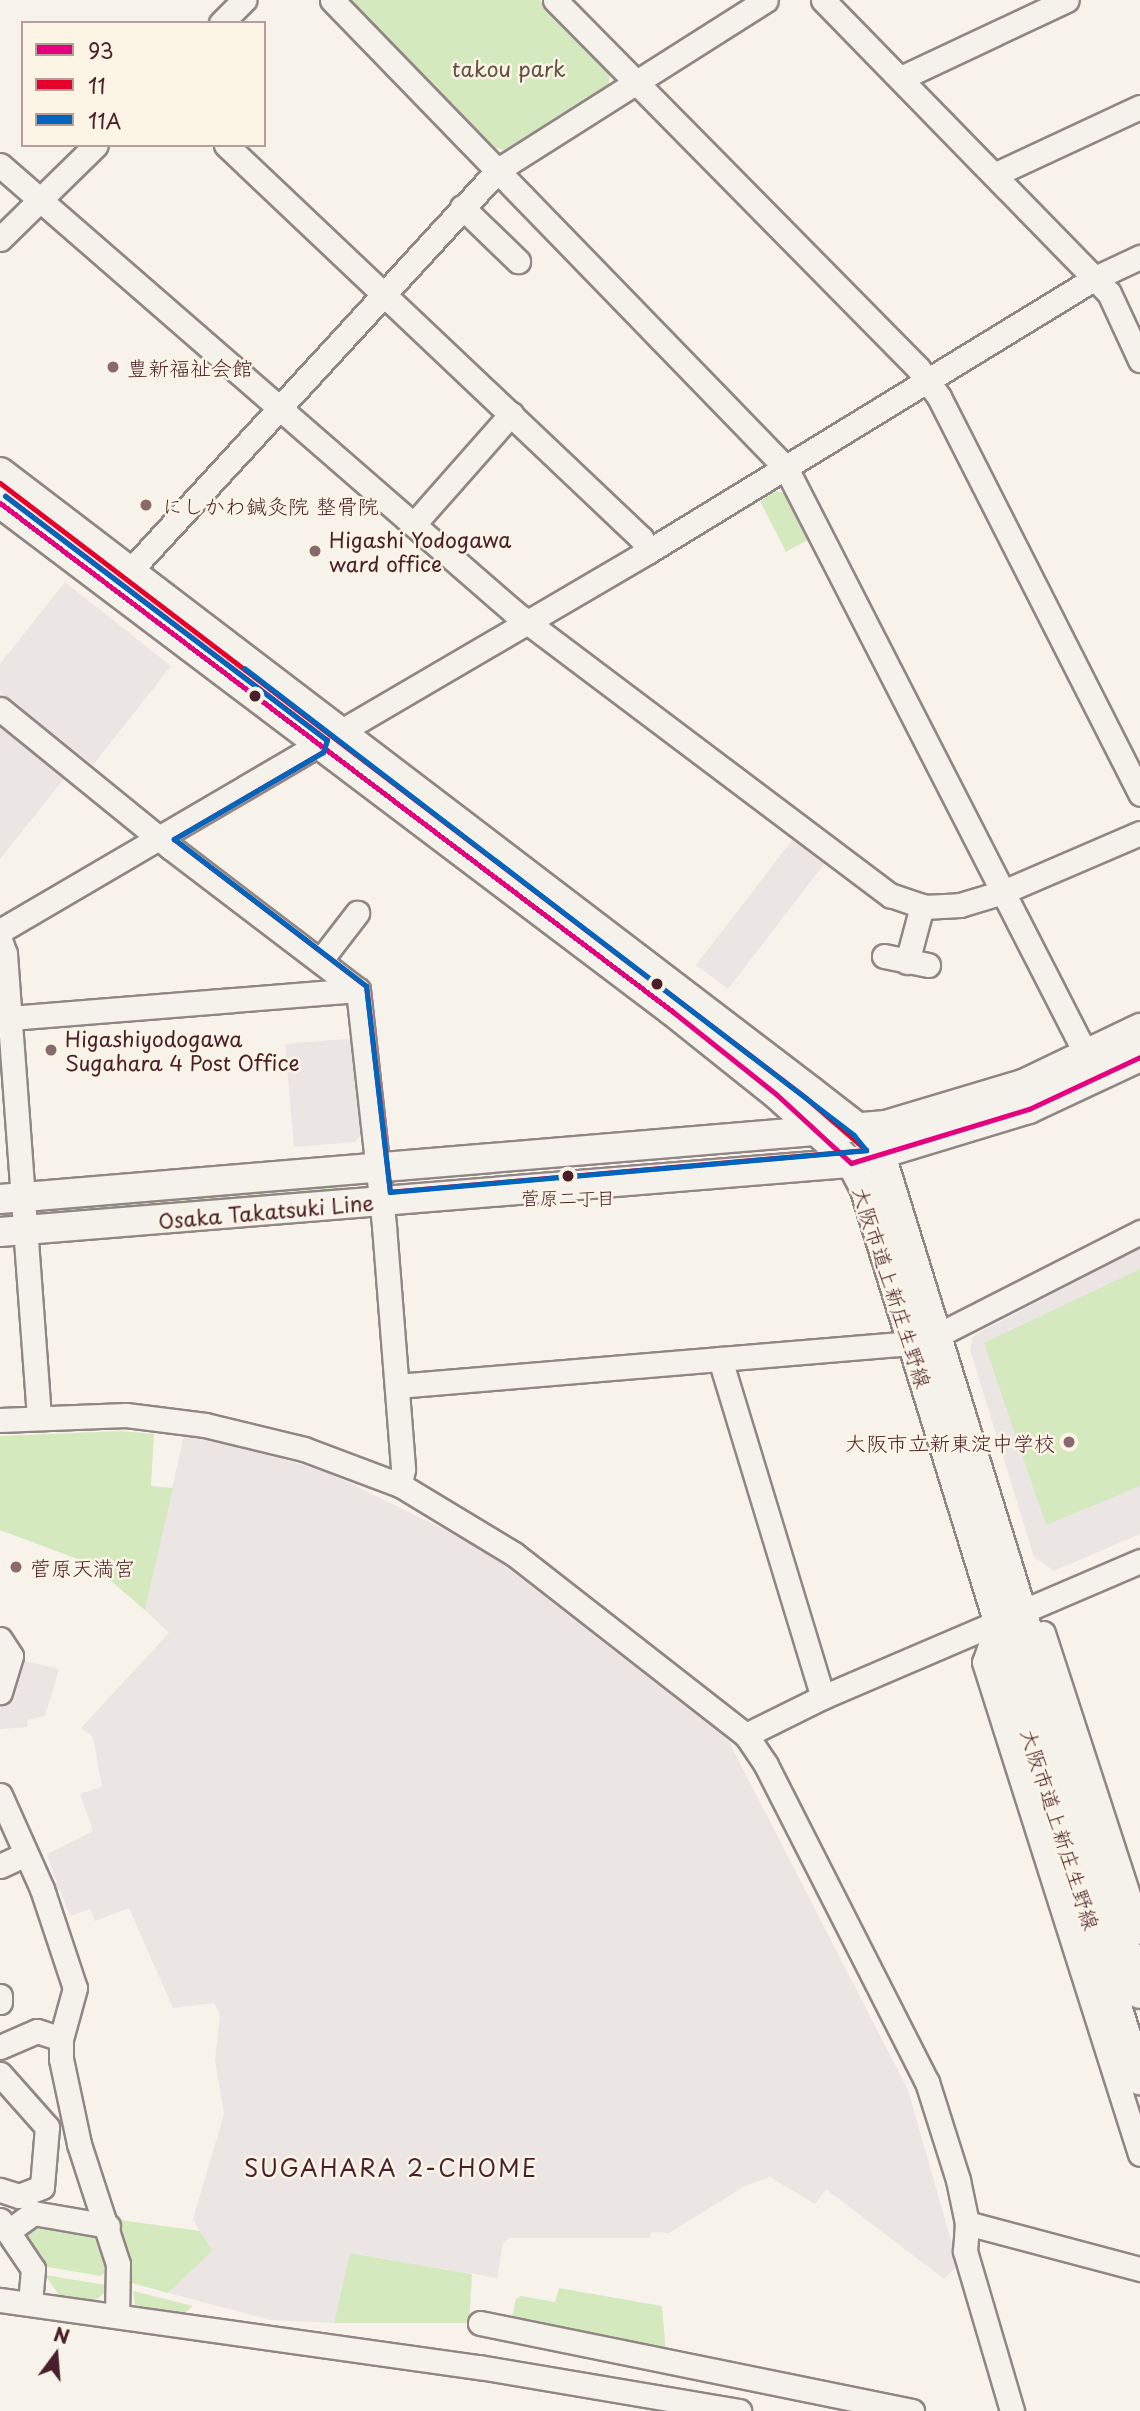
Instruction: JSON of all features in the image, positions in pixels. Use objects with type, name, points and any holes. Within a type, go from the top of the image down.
[{"type":"main road","name":"大阪市道上新庄生野線","points":[[0,472],[122,580],[330,738],[860,1129],[881,1155],[940,1334],[1009,1620],[1138,2073]]},
{"type":"main road","name":"大阪市道上新庄生野線","points":[[0,503],[122,580]]},
{"type":"main road","name":"大阪市道上新庄生野線","points":[[330,738],[672,1011],[820,1133],[851,1164],[864,1187],[912,1343],[1140,1994]]},
{"type":"main road","name":"Osaka Takatsuki Line","points":[[12,1231],[851,1164],[985,1125],[1093,1067],[1140,1028]]},
{"type":"main road","name":"Osaka Takatsuki Line","points":[[12,1198],[860,1129],[1140,1057]]},
{"type":"street","points":[[223,21],[244,0]]},
{"type":"street","points":[[332,0],[786,468],[1093,1067]]},
{"type":"street","points":[[555,0],[928,382],[1140,794]]},
{"type":"street","points":[[122,580],[382,292],[498,170],[766,0]]},
{"type":"street","points":[[823,0],[1109,293],[1140,360]]},
{"type":"street","points":[[901,78],[1067,0]]},
{"type":"street","points":[[994,175],[1140,107]]},
{"type":"street","points":[[0,239],[94,147]]},
{"type":"street","points":[[228,147],[641,538],[649,551]]},
{"type":"street","points":[[0,165],[527,622],[890,895],[922,906],[948,908],[1003,892],[1140,833]]},
{"type":"street","points":[[462,207],[518,261]]},
{"type":"street","points":[[0,930],[649,551],[1095,278],[1140,257]]},
{"type":"street","points":[[414,524],[511,414]]},
{"type":"street","points":[[0,709],[158,838],[358,990],[363,1002],[382,1201],[403,1469],[400,1485]]},
{"type":"street","points":[[884,956],[917,964],[922,906]]},
{"type":"street","points":[[320,961],[357,913]]},
{"type":"street","points":[[0,940],[10,1018],[12,1231],[40,1417]]},
{"type":"street","points":[[10,1018],[358,990]]},
{"type":"street","points":[[397,1386],[912,1343],[940,1334],[1140,1232]]},
{"type":"street","points":[[720,1359],[822,1697]]},
{"type":"street","points":[[0,1420],[126,1415],[205,1425],[304,1449],[400,1485],[514,1554],[746,1735],[766,1765],[927,2082],[967,2223],[965,2251],[1012,2411]]},
{"type":"street","points":[[746,1735],[822,1697],[1009,1620],[1140,1562]]},
{"type":"street","points":[[1009,1620],[1043,1633],[1140,1932]]},
{"type":"street","points":[[1009,1620],[984,1662],[1140,2154]]},
{"type":"street","points":[[0,1639],[11,1656],[0,1692]]},
{"type":"street","points":[[0,1795],[24,1855],[42,1889],[75,1987],[61,2039],[61,2059],[79,2144],[108,2226],[118,2264],[117,2316]]},
{"type":"street","points":[[0,1866],[24,1855]]},
{"type":"street","points":[[0,1996],[0,2002]]},
{"type":"street","points":[[0,2047],[37,2031],[61,2039]]},
{"type":"street","points":[[0,2074],[47,2127],[42,2187],[19,2196],[0,2190]]},
{"type":"street","points":[[30,2304],[33,2269],[5,2225],[33,2213],[108,2226]]},
{"type":"street","points":[[967,2223],[1140,2269]]},
{"type":"street","points":[[0,2300],[679,2399],[738,2411]]},
{"type":"street","points":[[480,2323],[912,2411]]},
{"type":"street","points":[[679,2399],[690,2364]]},
{"type":"shaded area","points":[[65,582],[171,666],[93,765],[0,692],[0,664]]},
{"type":"shaded area","points":[[0,722],[67,775],[0,859]]},
{"type":"shaded area","points":[[793,839],[825,863],[728,989],[696,965]]},
{"type":"shaded area","points":[[356,1038],[364,1131],[355,1142],[294,1147],[285,1044]]},
{"type":"shaded area","name":"大阪市立新東淀中学校","points":[[1140,1248],[1140,1534],[1054,1571],[1034,1557],[970,1350],[973,1336]]},
{"type":"shaded area","points":[[184,1435],[264,1453],[331,1474],[482,1548],[728,1740],[908,2090],[958,2265],[944,2279],[826,2189],[815,2204],[770,2177],[745,2186],[669,2233],[651,2232],[650,2238],[509,2238],[503,2243],[497,2278],[351,2253],[334,2323],[271,2320],[168,2293],[211,2251],[193,2219],[224,2114],[215,2061],[220,2014],[214,2003],[173,2008],[129,1908],[95,1921],[90,1909],[70,1916],[60,1890],[51,1893],[49,1886],[57,1883],[47,1854],[93,1831],[80,1794],[102,1787],[93,1737],[81,1728],[169,1633],[145,1610]]},
{"type":"shaded area","points":[[16,1659],[59,1669],[45,1716],[27,1720],[28,1727],[0,1729],[0,1711]]},
{"type":"green space","name":"takou park","points":[[347,0],[540,0],[610,72],[609,84],[504,150],[492,147]]},
{"type":"green space","points":[[776,491],[788,494],[811,538],[786,552],[760,501]]},
{"type":"green space","points":[[343,1186],[343,1191],[68,1212],[67,1208]]},
{"type":"green space","name":"大阪市立新東淀中学校","points":[[1140,1269],[1140,1486],[1046,1525],[984,1343]]},
{"type":"green space","points":[[121,1431],[154,1434],[151,1486],[173,1488],[145,1610],[91,1564],[0,1530],[0,1436]]},
{"type":"green space","points":[[113,2219],[200,2231],[212,2251],[168,2293],[132,2283],[124,2276]]},
{"type":"green space","points":[[38,2220],[99,2228],[114,2269],[100,2276],[43,2266],[22,2237],[23,2229]]},
{"type":"green space","points":[[350,2253],[472,2274],[469,2323],[334,2323]]},
{"type":"green space","points":[[45,2275],[112,2286],[95,2301],[59,2295]]},
{"type":"green space","points":[[559,2288],[662,2306],[666,2353],[516,2322],[512,2317],[516,2299],[521,2296],[555,2302]]},
{"type":"green space","points":[[133,2291],[193,2306],[181,2316],[135,2306]]},
{"type":"transit line","name":"11","points":[[0,483],[806,1098],[866,1150],[390,1192],[366,986],[174,839],[323,752],[327,740],[5,496]]},
{"type":"transit line","name":"11A","points":[[5,496],[327,740],[323,752],[174,839],[366,986],[390,1192],[866,1150],[854,1135],[244,668]]},
{"type":"transit line","name":"93","points":[[0,503],[672,1011],[776,1094],[851,1163],[1029,1109],[1140,1057]]},
{"type":"place","name":"豊新福祉会館","points":[[113,367]]},
{"type":"place","name":"にしかわ鍼灸院 整骨院","points":[[146,505]]},
{"type":"place","name":"Higashi Yodogawa ward office","points":[[315,551]]},
{"type":"place","name":"Higashiyodogawa Sugahara 4 Post Office","points":[[51,1050]]},
{"type":"place","name":"菅原二丁目","points":[[568,1176]]},
{"type":"place","name":"大阪市立新東淀中学校","points":[[1069,1442]]},
{"type":"place","name":"菅原天満宮","points":[[16,1567]]},
{"type":"district","name":"SUGAHARA 2-CHOME","points":[[391,2168]]}]
